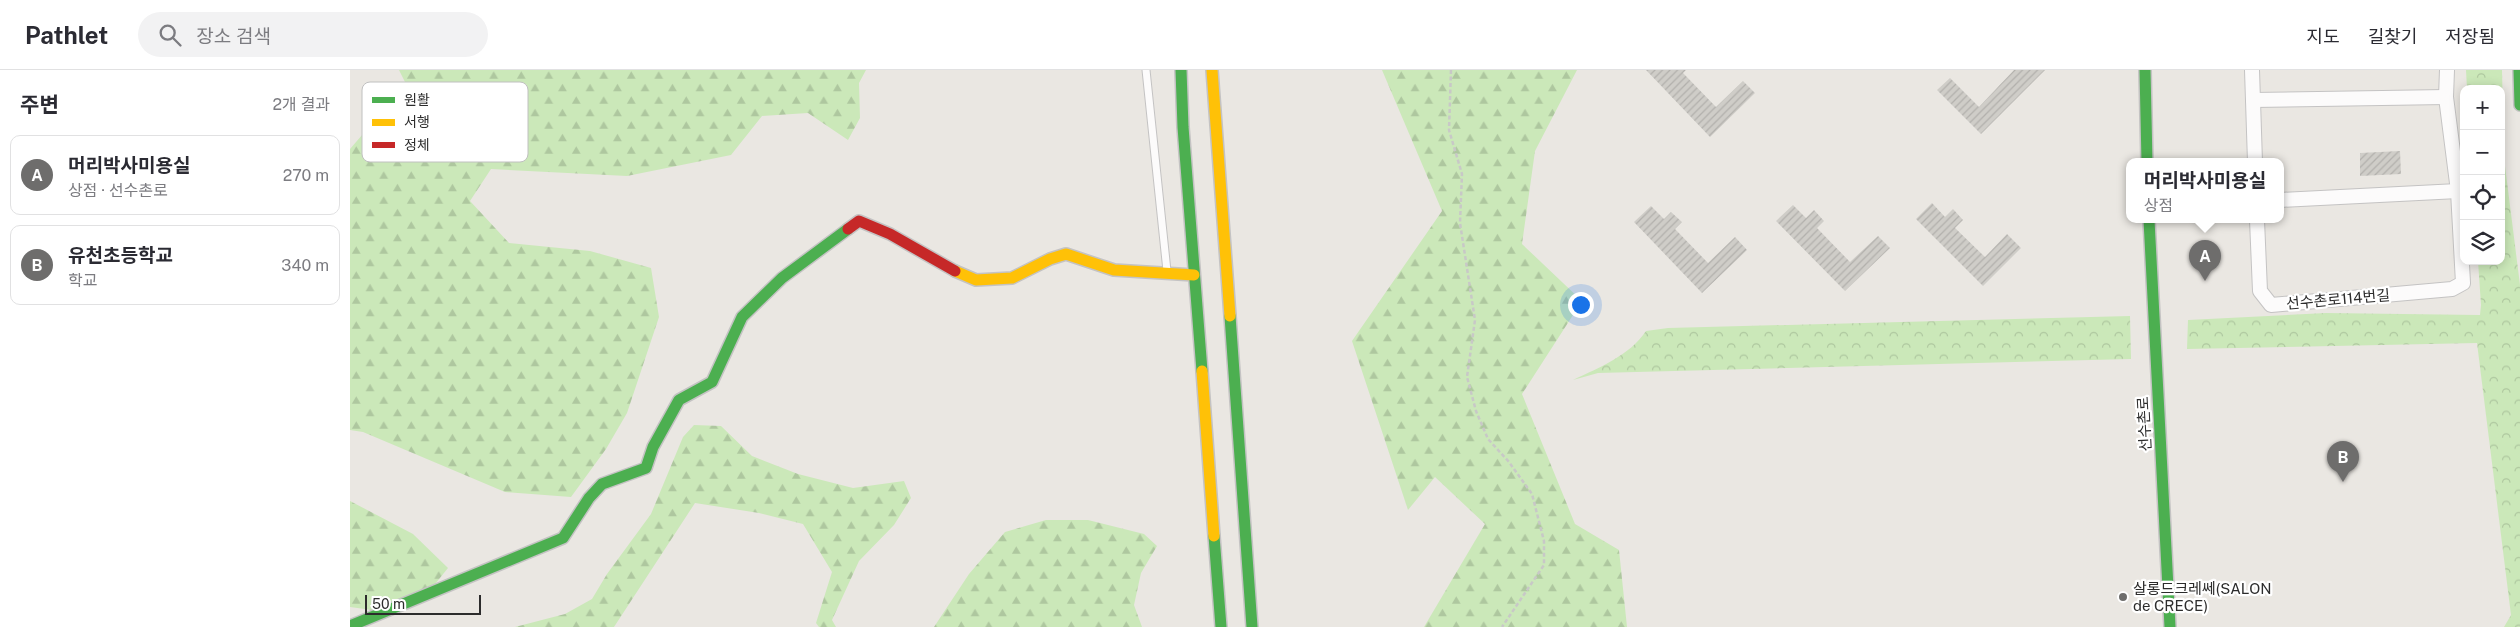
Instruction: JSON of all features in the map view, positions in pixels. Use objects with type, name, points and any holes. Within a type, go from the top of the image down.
[{"type":"street","points":[[1181,70],[1194,275],[1221,627]]},
{"type":"street","points":[[1212,70],[1252,627]]},
{"type":"street","points":[[2146,70],[2147,158]]},
{"type":"street","points":[[2252,70],[2255,158]]},
{"type":"street","points":[[2284,200],[2458,191],[2446,97],[2447,70]]},
{"type":"street","points":[[2519,70],[2520,105]]},
{"type":"street","points":[[2253,100],[2446,97]]},
{"type":"street","name":"선수촌로114번길","points":[[2257,223],[2260,292],[2271,305],[2452,289],[2463,283],[2458,191]]},
{"type":"street","points":[[350,626],[563,538],[588,498],[602,484],[646,468],[653,447],[679,400],[712,382],[742,317],[782,278],[859,221],[890,234],[945,267],[976,280],[1012,278],[1050,259],[1066,254],[1114,270],[1194,275]]},
{"type":"street","name":"선수촌로","points":[[2149,223],[2170,627]]},
{"type":"lane","points":[[1146,70],[1167,272]]},
{"type":"path","points":[[1451,70],[1449,130],[1462,174],[1460,223],[1475,320],[1467,377],[1476,411],[1488,439],[1509,462],[1532,494],[1544,541],[1544,565],[1502,627]]},
{"type":"green space","points":[[399,70],[866,70],[859,83],[860,118],[848,140],[808,113],[762,116],[731,155],[627,176],[491,169],[470,201],[509,243],[590,251],[651,268],[659,317],[627,413],[606,449],[571,497],[505,492],[363,432],[350,430],[350,149],[362,135],[362,162],[528,162],[528,82],[405,82]]},
{"type":"green space","points":[[1382,70],[1577,70],[1535,151],[1522,244],[1582,301],[1522,394],[1575,524],[1619,550],[1627,627],[1424,627],[1485,524],[1435,477],[1408,510],[1352,341],[1442,211]]},
{"type":"green space","points":[[2466,70],[2502,70],[2502,85],[2467,85]]},
{"type":"green space","points":[[2505,166],[2520,285],[2520,627],[2504,627],[2511,615],[2477,343],[2187,349],[2188,320],[2326,313],[2480,315],[2478,265],[2505,265]]},
{"type":"green space","points":[[2130,316],[2131,359],[1598,373],[1573,380],[1623,354],[1646,331],[1668,328]]},
{"type":"green space","points":[[694,425],[721,426],[752,456],[798,474],[853,488],[904,481],[911,498],[894,525],[859,561],[832,620],[836,627],[819,627],[816,623],[832,572],[803,524],[759,513],[695,503],[614,627],[515,627],[565,614],[592,599],[607,574],[651,514],[683,437]]},
{"type":"green space","points":[[350,501],[413,534],[448,568],[427,594],[372,610],[350,607]]},
{"type":"green space","points":[[1046,520],[1088,520],[1144,534],[1157,546],[1141,573],[1134,605],[1142,627],[934,627],[969,574],[1005,532]]},
{"type":"building","points":[[1646,70],[1686,70],[1683,73],[1716,107],[1743,81],[1755,93],[1710,137]]},
{"type":"building","points":[[2014,70],[2045,70],[1981,134],[1937,90],[1950,78],[1979,107]]},
{"type":"building","points":[[2400,151],[2401,174],[2360,176],[2360,153]]},
{"type":"building","points":[[1932,203],[1945,217],[1953,209],[1963,220],[1955,228],[1985,257],[2007,234],[2021,248],[1983,286],[1916,219]]},
{"type":"building","points":[[1793,205],[1806,218],[1814,210],[1824,221],[1817,228],[1850,262],[1878,236],[1890,248],[1845,291],[1776,221]]},
{"type":"building","points":[[1651,206],[1664,219],[1671,212],[1682,222],[1675,229],[1708,263],[1735,237],[1747,250],[1702,293],[1634,222]]},
{"type":"traffic: fast","points":[[1181,70],[1183,127],[1202,371]]},
{"type":"traffic: fast","points":[[2145,70],[2147,158]]},
{"type":"traffic: fast","points":[[2519,70],[2520,105]]},
{"type":"traffic: fast","points":[[2149,223],[2170,627]]},
{"type":"traffic: fast","points":[[350,626],[563,538],[589,498],[602,484],[646,468],[653,447],[679,400],[712,382],[742,317],[782,278],[848,229]]},
{"type":"traffic: fast","points":[[1230,316],[1252,627]]},
{"type":"traffic: fast","points":[[1214,536],[1221,627]]},
{"type":"traffic: slow","points":[[1212,70],[1230,316]]},
{"type":"traffic: slow","points":[[955,271],[976,280],[1012,278],[1050,259],[1066,254],[1114,270],[1194,275]]},
{"type":"traffic: slow","points":[[1202,371],[1214,536]]},
{"type":"traffic: jam","points":[[848,229],[859,221],[890,234],[955,271]]},
{"type":"place","name":"머리박사미용실","points":[[2205,281]]},
{"type":"place","name":"유천초등학교","points":[[2343,482]]},
{"type":"place","name":"살롱드크레쎄(SALON de CRECE)","points":[[2123,597]]}]
